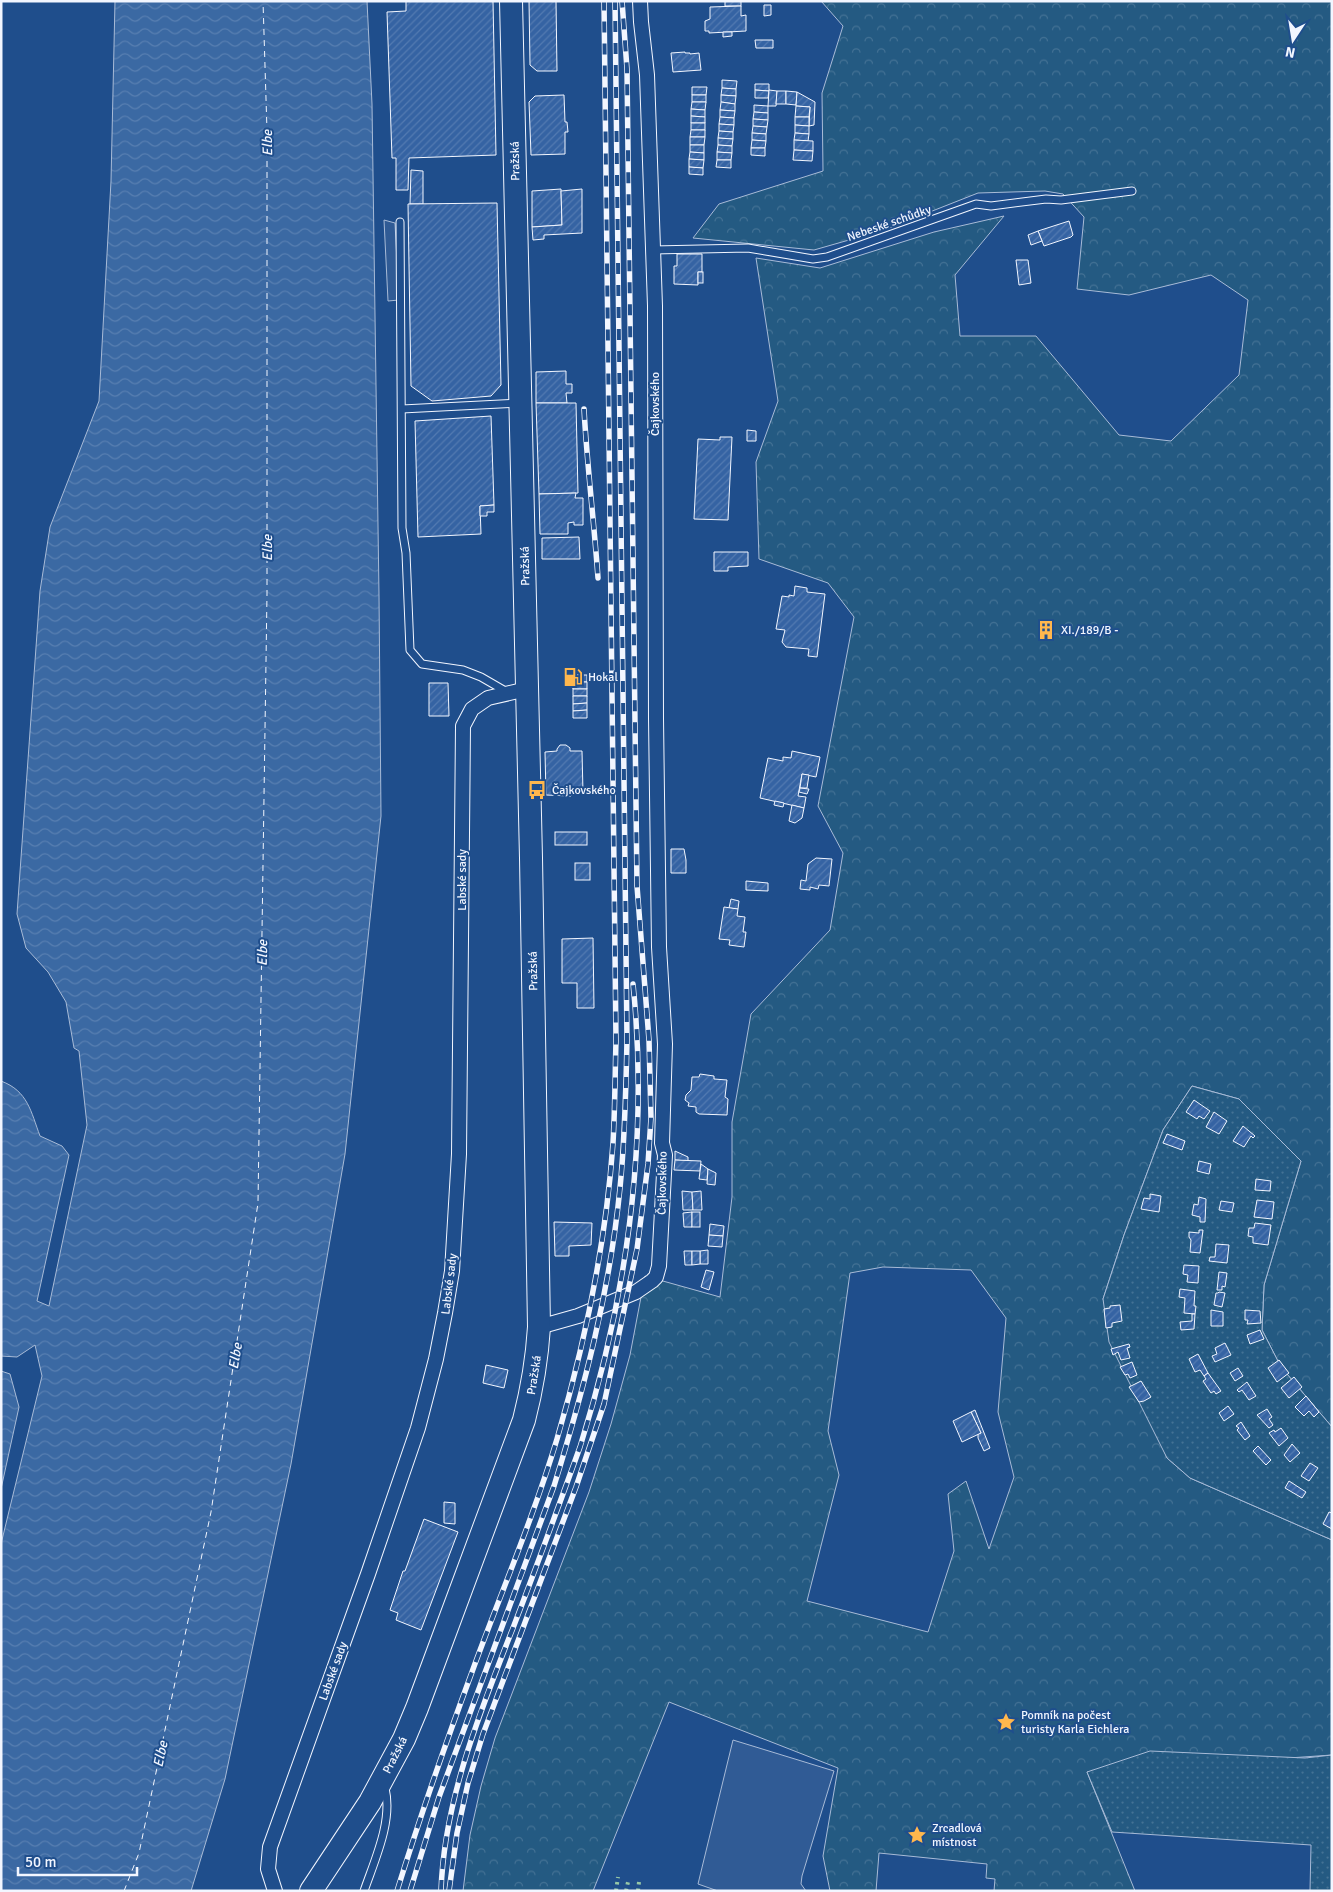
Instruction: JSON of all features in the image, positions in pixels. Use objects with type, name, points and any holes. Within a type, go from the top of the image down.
[{"type":"main road","name":"Pražská","points":[[311,1891],[347,1839],[383,1779],[417,1708],[524,1420],[532,1390],[537,1358],[539,1327],[518,691],[521,403],[511,1]]},
{"type":"street","name":"Čajkovského","points":[[539,1327],[578,1316],[636,1292],[656,1277],[659,1266],[664,1155],[662,1143],[665,1044],[659,947],[653,250],[647,75],[640,1]]},
{"type":"street","name":"Labské sady","points":[[275,1891],[268,1869],[270,1847],[418,1428],[436,1359],[452,1271],[459,1154],[462,726],[472,709],[488,698],[518,691]]},
{"type":"lane","name":"Nebeské schůdky","points":[[653,250],[748,248],[813,259],[827,257],[976,204],[991,206],[1132,191]]},
{"type":"lane","points":[[400,222],[402,528],[406,553],[410,650],[422,664],[463,670],[518,691]]},
{"type":"lane","points":[[402,409],[521,403]]},
{"type":"lane","points":[[364,1891],[378,1848],[388,1807],[383,1779]]},
{"type":"green space","points":[[821,1],[1332,1],[1332,1427],[1281,1367],[1262,1330],[1264,1285],[1301,1161],[1239,1099],[1192,1086],[1163,1130],[1124,1235],[1103,1299],[1167,1458],[1190,1478],[1332,1540],[1332,1755],[1087,1772],[1135,1891],[994,1891],[995,1879],[986,1878],[987,1864],[879,1853],[876,1891],[830,1891],[823,1856],[838,1768],[669,1702],[593,1891],[463,1891],[470,1835],[481,1786],[495,1738],[589,1492],[611,1424],[630,1355],[645,1276],[720,1297],[732,1197],[732,1122],[751,1014],[830,930],[843,853],[818,806],[854,617],[828,583],[759,559],[756,462],[778,401],[756,258],[820,268],[934,232],[1004,216],[955,275],[960,336],[1036,336],[1119,435],[1171,441],[1239,375],[1248,300],[1211,275],[1129,295],[1077,289],[1084,217],[1063,194],[1045,191],[978,193],[884,230],[814,250],[693,238],[719,204],[823,171],[822,93],[843,26]],"holes":[[[883,1267],[971,1270],[1006,1318],[998,1412],[1014,1477],[989,1549],[966,1481],[948,1494],[954,1551],[928,1632],[807,1601],[839,1475],[828,1431],[850,1273]]]},
{"type":"green space","points":[[1192,1086],[1239,1099],[1301,1161],[1264,1285],[1262,1330],[1281,1367],[1332,1427],[1332,1540],[1190,1478],[1167,1458],[1109,1342],[1103,1299],[1124,1235],[1163,1130]]},
{"type":"green space","points":[[1150,1751],[1305,1758],[1332,1755],[1332,1891],[1310,1891],[1311,1845],[1112,1832],[1087,1772]]},
{"type":"shaded area","points":[[384,220],[395,223],[399,300],[388,301]]},
{"type":"shaded area","points":[[733,1740],[834,1771],[802,1876],[801,1884],[806,1891],[718,1891],[698,1884]]},
{"type":"water","name":"Elbe","points":[[115,1],[367,1],[372,104],[381,816],[345,1154],[291,1464],[225,1779],[191,1891],[1,1891],[1,1544],[42,1376],[35,1345],[17,1357],[1,1356],[1,1081],[10,1085],[23,1096],[40,1136],[62,1146],[69,1155],[37,1301],[49,1306],[87,1125],[79,1051],[74,1048],[66,1002],[48,972],[26,948],[17,914],[40,591],[50,527],[99,401],[111,181]]},
{"type":"water","points":[[1,1371],[10,1374],[19,1407],[1,1489]]},
{"type":"building","points":[[406,1],[493,1],[496,155],[409,158],[408,190],[396,190],[396,158],[392,158],[387,12],[406,11]]},
{"type":"building","points":[[529,1],[556,1],[557,71],[537,71],[530,65]]},
{"type":"building","points":[[725,1],[741,1],[741,6],[725,6]]},
{"type":"building","points":[[764,5],[771,5],[771,15],[764,16]]},
{"type":"building","points":[[741,6],[741,16],[746,15],[746,31],[709,33],[709,31],[705,31],[705,21],[710,19],[710,7]]},
{"type":"building","points":[[723,32],[732,32],[732,36],[723,37]]},
{"type":"building","points":[[755,40],[773,40],[773,48],[756,48]]},
{"type":"building","points":[[685,52],[690,54],[699,53],[701,70],[673,72],[671,53]]},
{"type":"building","points":[[722,80],[737,81],[736,89],[722,88]]},
{"type":"building","points":[[755,84],[769,84],[769,91],[755,90]]},
{"type":"building","points":[[692,87],[707,87],[706,95],[692,95]]},
{"type":"building","points":[[722,88],[736,89],[736,96],[721,95]]},
{"type":"building","points":[[755,90],[769,91],[768,98],[755,98]]},
{"type":"building","points":[[769,90],[777,91],[776,106],[768,106]]},
{"type":"building","points":[[777,91],[786,91],[786,104],[776,104]]},
{"type":"building","points":[[786,91],[797,92],[796,105],[786,104]]},
{"type":"building","points":[[797,92],[815,102],[814,125],[809,126],[810,107],[796,106]]},
{"type":"building","points":[[564,95],[565,122],[567,122],[568,132],[565,132],[565,154],[531,155],[529,102],[535,96]]},
{"type":"building","points":[[692,95],[706,95],[706,102],[692,102]]},
{"type":"building","points":[[721,95],[736,96],[735,104],[721,102]]},
{"type":"building","points":[[692,102],[706,102],[705,110],[691,109]]},
{"type":"building","points":[[721,102],[735,104],[735,111],[720,110]]},
{"type":"building","points":[[754,105],[768,106],[768,113],[754,112]]},
{"type":"building","points":[[796,106],[810,107],[809,117],[795,117]]},
{"type":"building","points":[[691,109],[705,110],[705,117],[691,116]]},
{"type":"building","points":[[720,110],[735,111],[734,118],[720,117]]},
{"type":"building","points":[[754,112],[768,113],[768,120],[753,119]]},
{"type":"building","points":[[691,116],[705,117],[705,123],[691,123]]},
{"type":"building","points":[[720,117],[734,118],[734,125],[719,124]]},
{"type":"building","points":[[795,117],[809,117],[809,126],[795,125]]},
{"type":"building","points":[[753,119],[768,120],[767,127],[753,126]]},
{"type":"building","points":[[691,123],[705,123],[705,130],[691,130]]},
{"type":"building","points":[[719,124],[734,125],[733,132],[719,131]]},
{"type":"building","points":[[795,125],[809,126],[809,134],[795,133]]},
{"type":"building","points":[[753,126],[767,127],[766,134],[752,133]]},
{"type":"building","points":[[691,130],[705,130],[705,137],[690,137]]},
{"type":"building","points":[[719,131],[733,132],[733,139],[718,138]]},
{"type":"building","points":[[752,133],[766,134],[766,141],[752,140]]},
{"type":"building","points":[[795,133],[809,134],[808,141],[794,140]]},
{"type":"building","points":[[690,137],[705,137],[704,145],[690,145]]},
{"type":"building","points":[[718,138],[733,139],[732,146],[718,145]]},
{"type":"building","points":[[752,140],[766,141],[765,148],[751,148]]},
{"type":"building","points":[[794,140],[813,141],[813,151],[794,150]]},
{"type":"building","points":[[690,145],[704,145],[704,153],[690,152]]},
{"type":"building","points":[[718,145],[732,146],[732,153],[717,152]]},
{"type":"building","points":[[751,148],[765,148],[765,156],[751,155]]},
{"type":"building","points":[[794,150],[813,151],[812,161],[793,160]]},
{"type":"building","points":[[690,152],[704,153],[704,160],[689,159]]},
{"type":"building","points":[[717,152],[732,153],[731,160],[717,160]]},
{"type":"building","points":[[689,159],[704,160],[703,168],[689,167]]},
{"type":"building","points":[[717,160],[731,160],[731,168],[716,167]]},
{"type":"building","points":[[689,167],[703,168],[703,175],[689,174]]},
{"type":"building","points":[[411,170],[423,171],[423,204],[410,204]]},
{"type":"building","points":[[561,189],[562,225],[532,227],[532,191]]},
{"type":"building","points":[[582,189],[582,233],[544,235],[544,239],[533,240],[532,227],[562,225],[561,191]]},
{"type":"building","points":[[497,203],[501,385],[491,396],[432,401],[411,386],[408,204]]},
{"type":"building","points":[[1069,221],[1073,235],[1071,237],[1044,246],[1038,231]]},
{"type":"building","points":[[1038,231],[1042,241],[1031,245],[1028,235]]},
{"type":"building","points":[[677,254],[702,254],[702,272],[698,272],[698,285],[674,284],[674,266],[677,266]]},
{"type":"building","points":[[1016,260],[1028,260],[1031,283],[1019,285]]},
{"type":"building","points":[[698,272],[703,272],[703,283],[698,283]]},
{"type":"building","points":[[566,371],[566,384],[572,384],[572,393],[566,393],[567,403],[536,403],[536,372]]},
{"type":"building","points":[[536,403],[576,403],[578,493],[539,494]]},
{"type":"building","points":[[491,416],[494,505],[480,506],[481,534],[418,537],[415,421]]},
{"type":"building","points":[[747,430],[756,431],[756,441],[747,441]]},
{"type":"building","points":[[720,437],[732,437],[728,520],[694,519],[698,439],[720,440]]},
{"type":"building","points":[[576,493],[575,498],[583,498],[583,525],[574,525],[574,522],[568,523],[568,534],[540,534],[539,494]]},
{"type":"building","points":[[494,505],[494,512],[487,512],[487,516],[480,516],[480,506]]},
{"type":"building","points":[[579,537],[580,559],[542,559],[542,538]]},
{"type":"building","points":[[714,552],[748,552],[748,566],[728,567],[728,571],[714,571]]},
{"type":"building","points":[[795,586],[807,588],[807,592],[825,594],[817,657],[808,656],[809,649],[786,647],[782,642],[785,630],[776,629],[782,596],[794,596]]},
{"type":"building","name":"XI./189/B -","points":[[1043,625],[1052,630],[1050,634],[1043,632],[1041,629]]},
{"type":"building","points":[[572,675],[587,675],[587,682],[572,682]]},
{"type":"building","points":[[572,682],[587,682],[587,689],[573,689]]},
{"type":"building","points":[[429,683],[448,683],[449,716],[429,716]]},
{"type":"building","points":[[573,689],[587,689],[587,696],[573,696]]},
{"type":"building","points":[[573,696],[587,696],[587,703],[573,704]]},
{"type":"building","points":[[587,703],[587,710],[573,711],[573,704]]},
{"type":"building","points":[[587,710],[587,718],[573,718],[573,711]]},
{"type":"building","points":[[560,745],[566,745],[570,748],[570,751],[582,751],[583,793],[573,793],[571,796],[546,795],[545,752],[557,751]]},
{"type":"building","points":[[792,751],[820,757],[816,777],[802,774],[798,796],[806,797],[804,808],[760,798],[768,758],[783,761],[783,757],[791,758]]},
{"type":"building","points":[[802,774],[809,775],[807,788],[800,788]]},
{"type":"building","points":[[800,788],[809,789],[807,794],[799,792]]},
{"type":"building","points":[[775,801],[784,803],[783,807],[774,805]]},
{"type":"building","points":[[792,805],[804,808],[802,818],[795,823],[789,821]]},
{"type":"building","points":[[555,832],[587,832],[587,845],[555,845]]},
{"type":"building","points":[[671,849],[684,849],[686,873],[671,873]]},
{"type":"building","points":[[816,858],[832,859],[829,886],[819,885],[818,889],[810,887],[810,890],[800,889],[801,880],[806,881],[808,864]]},
{"type":"building","points":[[575,863],[590,863],[590,880],[575,880]]},
{"type":"building","points":[[746,881],[768,883],[768,891],[746,890]]},
{"type":"building","points":[[731,899],[739,901],[738,909],[729,908]]},
{"type":"building","points":[[724,907],[738,909],[737,916],[745,917],[744,947],[729,945],[730,940],[719,939]]},
{"type":"building","points":[[593,938],[594,1008],[577,1008],[577,983],[562,983],[562,939]]},
{"type":"building","points":[[700,1074],[714,1076],[714,1079],[727,1080],[725,1097],[728,1099],[727,1115],[699,1114],[696,1112],[696,1107],[688,1106],[689,1103],[685,1100],[686,1095],[691,1090],[692,1077],[699,1077]]},
{"type":"building","points":[[1194,1100],[1210,1111],[1204,1119],[1199,1116],[1197,1119],[1186,1112]]},
{"type":"building","points":[[1214,1112],[1227,1121],[1219,1134],[1206,1127]]},
{"type":"building","points":[[1243,1126],[1255,1136],[1253,1138],[1251,1136],[1244,1147],[1233,1141]]},
{"type":"building","points":[[1167,1134],[1185,1141],[1182,1150],[1163,1143]]},
{"type":"building","points":[[675,1151],[688,1157],[688,1161],[675,1160]]},
{"type":"building","points":[[675,1160],[701,1161],[700,1171],[674,1170]]},
{"type":"building","points":[[1199,1161],[1211,1164],[1209,1174],[1197,1171]]},
{"type":"building","points":[[701,1164],[708,1169],[707,1180],[699,1179]]},
{"type":"building","points":[[708,1169],[716,1173],[715,1185],[707,1184]]},
{"type":"building","points":[[1256,1179],[1271,1181],[1270,1191],[1255,1190]]},
{"type":"building","points":[[682,1191],[692,1192],[693,1210],[683,1210]]},
{"type":"building","points":[[701,1191],[702,1210],[693,1210],[692,1192]]},
{"type":"building","points":[[1150,1194],[1161,1196],[1159,1212],[1141,1209],[1144,1198],[1150,1199]]},
{"type":"building","points":[[1199,1197],[1206,1199],[1205,1222],[1200,1222],[1200,1217],[1192,1215],[1194,1204],[1198,1205]]},
{"type":"building","points":[[1257,1200],[1274,1202],[1272,1219],[1254,1217]]},
{"type":"building","points":[[1221,1201],[1234,1203],[1232,1212],[1219,1210]]},
{"type":"building","points":[[692,1212],[692,1227],[684,1227],[683,1213]]},
{"type":"building","points":[[692,1212],[700,1212],[700,1227],[692,1227]]},
{"type":"building","points":[[554,1222],[592,1223],[591,1245],[569,1246],[569,1256],[555,1256]]},
{"type":"building","points":[[1255,1223],[1271,1225],[1268,1245],[1253,1243],[1253,1237],[1248,1236],[1249,1228],[1254,1228]]},
{"type":"building","points":[[710,1224],[724,1226],[723,1236],[709,1235]]},
{"type":"building","points":[[1199,1230],[1203,1230],[1200,1253],[1190,1252],[1191,1240],[1189,1232],[1199,1233]]},
{"type":"building","points":[[709,1235],[723,1236],[722,1247],[708,1246]]},
{"type":"building","points":[[1216,1244],[1229,1245],[1227,1263],[1209,1261],[1210,1257],[1215,1257]]},
{"type":"building","points":[[708,1250],[708,1264],[700,1264],[700,1251]]},
{"type":"building","points":[[684,1251],[692,1251],[692,1265],[685,1265]]},
{"type":"building","points":[[692,1251],[700,1251],[700,1264],[692,1265]]},
{"type":"building","points":[[1184,1265],[1199,1266],[1198,1283],[1187,1282],[1188,1275],[1183,1274]]},
{"type":"building","points":[[706,1270],[714,1272],[709,1290],[701,1287]]},
{"type":"building","points":[[1219,1272],[1227,1273],[1225,1287],[1222,1286],[1222,1290],[1217,1290]]},
{"type":"building","points":[[1180,1289],[1195,1291],[1195,1314],[1184,1313],[1185,1298],[1179,1297]]},
{"type":"building","points":[[1216,1293],[1225,1293],[1222,1307],[1214,1305]]},
{"type":"building","points":[[1120,1305],[1122,1321],[1112,1323],[1112,1327],[1106,1328],[1104,1309]]},
{"type":"building","points":[[1211,1310],[1223,1312],[1223,1326],[1211,1326]]},
{"type":"building","points":[[1245,1310],[1260,1311],[1261,1323],[1247,1324],[1248,1320],[1245,1320]]},
{"type":"building","points":[[1192,1314],[1195,1314],[1194,1329],[1181,1330],[1180,1322],[1192,1321]]},
{"type":"building","points":[[1260,1330],[1264,1339],[1250,1344],[1247,1335]]},
{"type":"building","points":[[1225,1343],[1231,1355],[1215,1362],[1212,1356],[1217,1354],[1215,1348]]},
{"type":"building","points":[[1129,1344],[1130,1347],[1127,1348],[1130,1358],[1121,1360],[1118,1352],[1113,1355],[1111,1349]]},
{"type":"building","points":[[1198,1354],[1208,1373],[1204,1376],[1200,1370],[1195,1372],[1189,1359]]},
{"type":"building","points":[[1279,1360],[1289,1373],[1277,1382],[1268,1368]]},
{"type":"building","points":[[1132,1362],[1137,1375],[1130,1378],[1128,1374],[1125,1375],[1120,1367]]},
{"type":"building","points":[[486,1365],[508,1370],[504,1388],[483,1383]]},
{"type":"building","points":[[1238,1368],[1243,1376],[1235,1381],[1230,1373]]},
{"type":"building","points":[[1208,1373],[1221,1391],[1216,1394],[1214,1391],[1211,1393],[1203,1381],[1206,1379],[1204,1376]]},
{"type":"building","points":[[1294,1377],[1302,1387],[1289,1398],[1281,1388]]},
{"type":"building","points":[[1141,1381],[1151,1397],[1139,1402],[1129,1387]]},
{"type":"building","points":[[1247,1382],[1256,1396],[1249,1400],[1242,1390],[1239,1392],[1237,1390]]},
{"type":"building","points":[[1306,1396],[1319,1412],[1314,1417],[1309,1411],[1304,1416],[1295,1407]]},
{"type":"building","points":[[1228,1406],[1234,1414],[1224,1421],[1219,1413]]},
{"type":"building","points":[[1267,1409],[1272,1417],[1269,1419],[1273,1425],[1269,1428],[1257,1415]]},
{"type":"building","points":[[975,1410],[990,1448],[984,1451],[978,1438],[978,1434],[981,1433],[971,1412]]},
{"type":"building","points":[[971,1412],[981,1433],[962,1442],[953,1421]]},
{"type":"building","points":[[1241,1422],[1250,1436],[1245,1440],[1236,1426]]},
{"type":"building","points":[[1281,1428],[1288,1438],[1279,1446],[1269,1433]]},
{"type":"building","points":[[1292,1444],[1300,1453],[1290,1462],[1284,1455]]},
{"type":"building","points":[[1258,1446],[1271,1460],[1266,1465],[1253,1451]]},
{"type":"building","points":[[1310,1463],[1318,1468],[1309,1481],[1301,1476]]},
{"type":"building","points":[[1289,1481],[1306,1492],[1302,1498],[1285,1488]]},
{"type":"building","points":[[444,1502],[455,1503],[455,1524],[444,1523]]},
{"type":"building","points":[[1329,1512],[1332,1513],[1332,1529],[1323,1524]]},
{"type":"building","points":[[424,1519],[458,1532],[421,1630],[396,1620],[398,1613],[390,1610]]},
{"type":"ferry route","points":[[124,1891],[139,1853],[211,1512],[258,1203],[267,594],[267,131],[263,1]]},
{"type":"railway","points":[[397,1891],[442,1754],[527,1528],[557,1439],[577,1366],[593,1292],[610,1180],[614,1130],[616,1041],[604,1]]},
{"type":"railway","points":[[410,1891],[439,1797],[554,1486],[585,1376],[603,1302],[616,1226],[624,1133],[627,1040],[615,1]]},
{"type":"railway","points":[[449,1891],[457,1833],[468,1783],[483,1734],[576,1487],[604,1404],[637,1249],[648,1164],[651,1118],[649,1040],[637,886],[627,69],[622,1]]},
{"type":"railway","points":[[584,409],[598,578]]},
{"type":"railway","points":[[441,1891],[449,1823],[456,1790],[488,1692],[580,1447],[610,1333],[622,1276],[636,1160],[638,1101],[633,984]]},
{"type":"hedge","points":[[616,1891],[618,1877]]},
{"type":"hedge","points":[[626,1891],[628,1882]]},
{"type":"hedge","points":[[638,1891],[639,1882]]},
{"type":"place","name":"XI./189/B -","points":[[1046,630]]},
{"type":"place","name":"Hokal","points":[[573,677]]},
{"type":"place","name":"Čajkovského","points":[[537,790]]},
{"type":"place","name":"Pomník na počest turisty Karla Eichlera","points":[[1006,1722]]},
{"type":"place","name":"Zrcadlová místnost","points":[[917,1835]]}]
